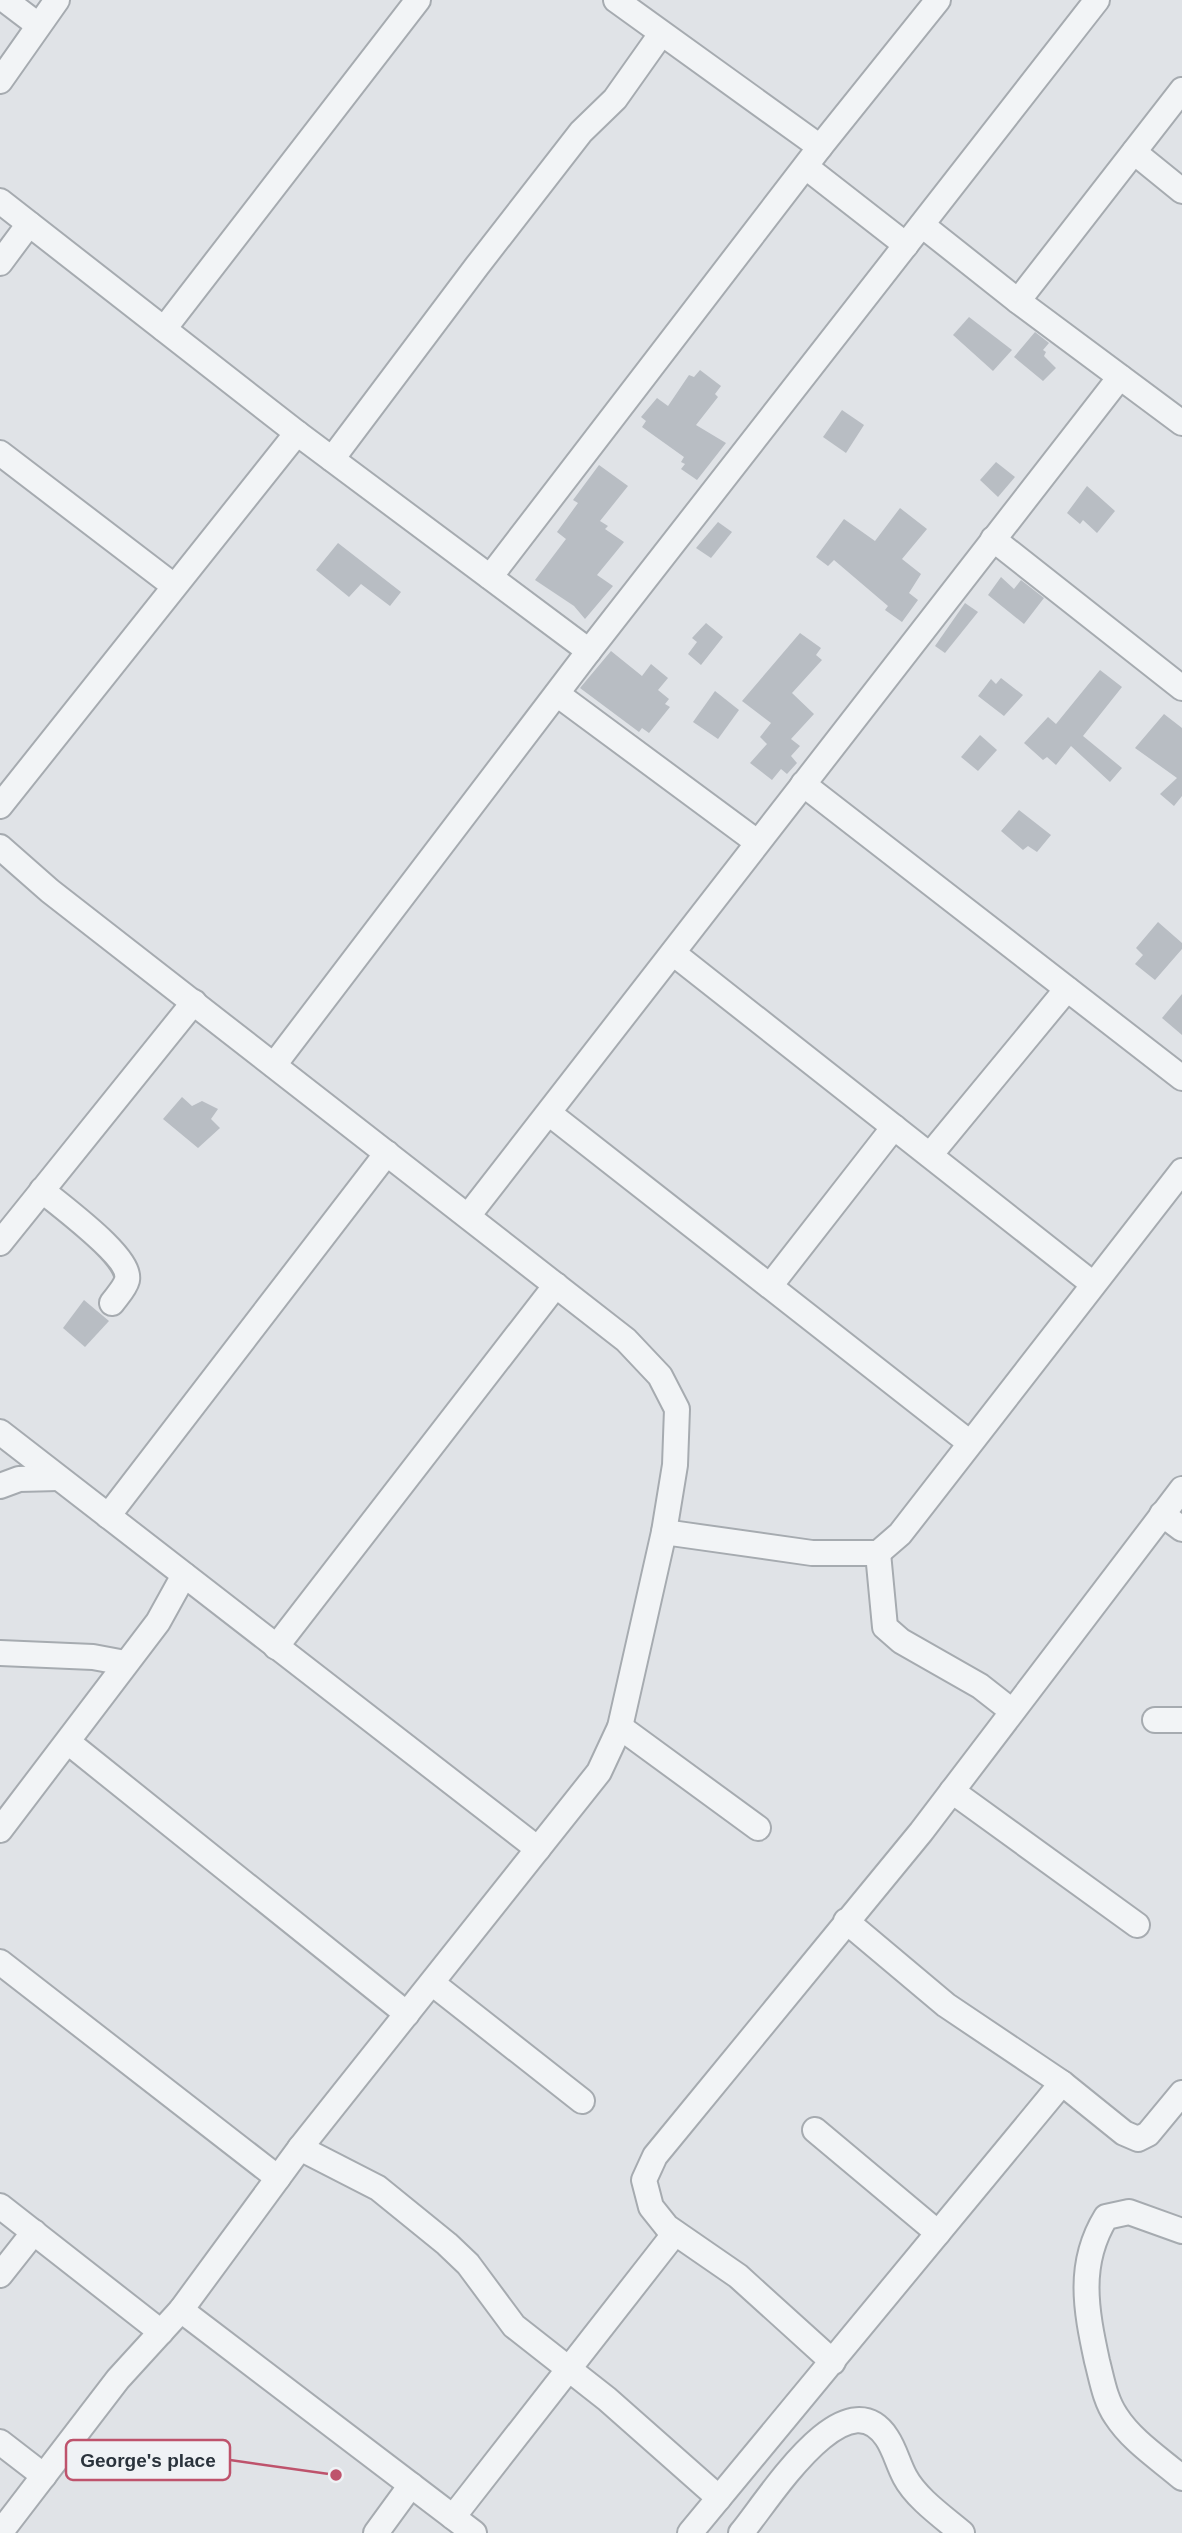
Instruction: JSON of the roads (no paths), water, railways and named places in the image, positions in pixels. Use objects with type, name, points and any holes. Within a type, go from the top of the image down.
[{"type":"street","points":[[5,0],[38,24]]},
{"type":"street","points":[[0,81],[57,0]]},
{"type":"street","points":[[164,329],[418,0]]},
{"type":"street","points":[[616,0],[813,157],[906,245]]},
{"type":"street","points":[[490,577],[813,157],[938,0]]},
{"type":"street","points":[[274,1065],[589,651],[1097,0]]},
{"type":"street","points":[[332,459],[477,265],[581,132],[615,99],[661,34]]},
{"type":"street","points":[[1018,301],[1182,90]]},
{"type":"street","points":[[1134,152],[1182,191]]},
{"type":"street","points":[[0,201],[297,433],[589,651]]},
{"type":"street","points":[[0,263],[29,224]]},
{"type":"street","points":[[922,225],[1018,301],[1182,423]]},
{"type":"street","points":[[468,1216],[550,1114],[757,842],[1120,377]]},
{"type":"street","points":[[0,806],[297,433]]},
{"type":"street","points":[[0,453],[174,586]]},
{"type":"street","points":[[993,539],[1182,688]]},
{"type":"street","points":[[557,694],[757,842]]},
{"type":"street","points":[[803,784],[1182,1078]]},
{"type":"street","points":[[0,847],[50,891],[626,1340],[660,1376],[677,1409],[675,1465],[664,1532],[620,1727],[599,1772],[300,2148],[181,2310],[118,2379],[0,2533]]},
{"type":"street","points":[[673,953],[1093,1284]]},
{"type":"street","points":[[930,1156],[1067,989]]},
{"type":"street","points":[[0,1243],[194,1002]]},
{"type":"street","points":[[550,1114],[970,1443]]},
{"type":"street","points":[[770,1286],[894,1127]]},
{"type":"street","points":[[108,1516],[387,1153]]},
{"type":"street","points":[[664,1532],[812,1553],[878,1553],[900,1534],[1182,1171]]},
{"type":"street","points":[[42,1190],[127,1270],[127,1282],[112,1303]]},
{"type":"street","points":[[276,1647],[556,1285]]},
{"type":"street","points":[[0,1432],[538,1849]]},
{"type":"street","points":[[0,1486],[19,1479],[58,1478]]},
{"type":"street","points":[[833,2362],[738,2276],[675,2233],[651,2207],[644,2180],[655,2156],[952,1791],[1182,1489]]},
{"type":"street","points":[[1162,1514],[1182,1529]]},
{"type":"street","points":[[878,1553],[885,1627],[901,1641],[980,1686],[1012,1711]]},
{"type":"street","points":[[0,1830],[158,1622],[184,1576]]},
{"type":"street","points":[[0,1653],[93,1657],[125,1663]]},
{"type":"street","points":[[1155,1720],[1182,1720]]},
{"type":"street","points":[[620,1727],[758,1828]]},
{"type":"street","points":[[68,1742],[407,2014]]},
{"type":"street","points":[[952,1791],[1137,1925]]},
{"type":"street","points":[[846,1921],[946,2005],[1062,2083],[1124,2133],[1138,2139],[1148,2134],[1182,2094]]},
{"type":"street","points":[[0,1962],[278,2179]]},
{"type":"street","points":[[432,1983],[582,2101]]},
{"type":"street","points":[[690,2533],[1062,2083]]},
{"type":"street","points":[[814,2130],[938,2233]]},
{"type":"street","points":[[300,2148],[378,2188],[447,2244],[468,2264],[514,2326],[719,2498]]},
{"type":"street","points":[[0,2206],[161,2332]]},
{"type":"street","points":[[1182,2231],[1129,2212],[1106,2217],[1097,2231],[1088,2258],[1084,2290],[1104,2393],[1115,2416],[1131,2435],[1182,2478]]},
{"type":"street","points":[[0,2275],[34,2232]]},
{"type":"street","points":[[453,2517],[570,2371],[675,2233]]},
{"type":"street","points":[[181,2310],[474,2533]]},
{"type":"street","points":[[741,2533],[817,2439],[834,2426],[856,2419],[873,2424],[886,2436],[906,2479],[962,2533]]},
{"type":"street","points":[[0,2442],[44,2476]]},
{"type":"street","points":[[376,2533],[411,2485]]},
{"type":"place","name":"George's place","points":[[336,2475]]}]
